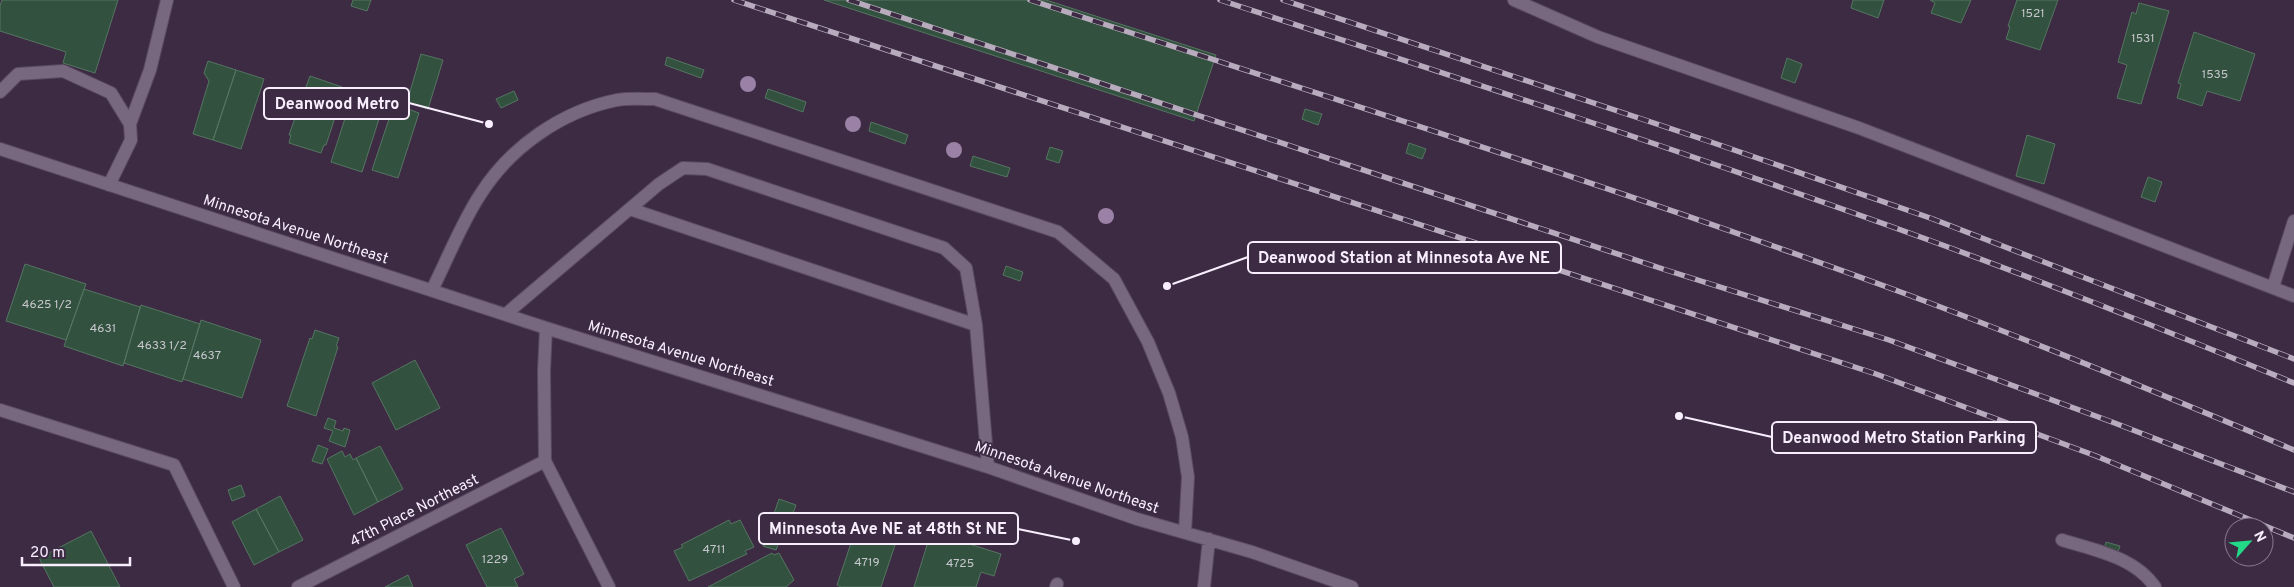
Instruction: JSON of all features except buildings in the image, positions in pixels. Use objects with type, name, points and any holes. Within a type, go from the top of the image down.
[{"type":"street","points":[[109,185],[131,140],[130,124],[150,70],[167,0]]},
{"type":"street","points":[[1514,0],[1598,37],[1860,128],[2294,296]]},
{"type":"street","points":[[0,92],[18,74],[63,71],[111,93],[130,124]]},
{"type":"street","points":[[432,290],[480,195],[509,159],[542,131],[573,114],[618,100],[655,99],[1058,232],[1114,279],[1148,342],[1169,393],[1182,437],[1188,476],[1185,532]]},
{"type":"street","name":"Minnesota Avenue Northeast","points":[[0,150],[546,328],[988,467],[1137,519],[1185,532],[1352,587]]},
{"type":"street","points":[[506,314],[659,184],[683,168],[708,169],[944,248],[966,268],[976,325],[988,467]]},
{"type":"street","points":[[630,209],[976,325]]},
{"type":"street","points":[[2273,287],[2294,221]]},
{"type":"street","points":[[546,328],[544,461],[607,586]]},
{"type":"street","points":[[0,410],[174,465],[234,587]]},
{"type":"street","name":"47th Place Northeast","points":[[298,587],[544,461]]},
{"type":"street","points":[[1204,587],[1209,540]]},
{"type":"street","points":[[2062,540],[2116,557],[2141,573],[2155,587]]},
{"type":"railway","points":[[734,0],[1876,374],[2096,456],[2294,538]]},
{"type":"railway","points":[[849,0],[1666,270],[1889,340],[2112,422],[2294,492]]},
{"type":"railway","points":[[1030,0],[1688,216],[2004,331],[2294,450]]},
{"type":"railway","points":[[1220,0],[1838,207],[2065,291],[2294,383]]},
{"type":"railway","points":[[1283,0],[1708,141],[1933,219],[2294,359]]},
{"type":"place","name":"Deanwood Metro","points":[[489,124]]},
{"type":"place","name":"Deanwood Station at Minnesota Ave NE","points":[[1167,286]]},
{"type":"place","name":"Deanwood Metro Station Parking","points":[[1679,416]]},
{"type":"place","name":"Minnesota Ave NE at 48th St NE","points":[[1076,541]]}]
